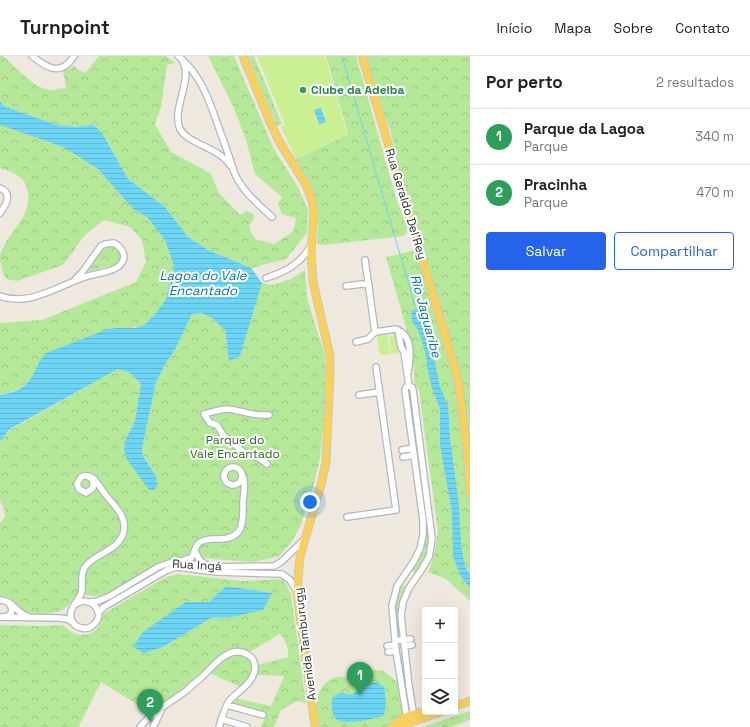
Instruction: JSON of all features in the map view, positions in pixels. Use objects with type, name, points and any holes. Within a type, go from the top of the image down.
[{"type":"main road","name":"Avenida Tamburugy","points":[[243,56],[270,122],[310,193],[314,215],[312,244],[313,282],[329,350],[330,374],[326,462],[298,567],[297,593],[315,727]]},
{"type":"main road","name":"Rua Geraldo Del'Rey","points":[[362,56],[458,379],[466,442],[470,494]]},
{"type":"main road","points":[[458,705],[470,701]]},
{"type":"main road","points":[[391,727],[422,713]]},
{"type":"main road","points":[[398,727],[411,718],[426,715]]},
{"type":"street","points":[[32,56],[44,65],[53,68],[65,66],[74,56]]},
{"type":"street","points":[[179,57],[188,65],[204,90],[234,172]]},
{"type":"street","points":[[179,57],[185,67],[178,118],[180,129],[186,136],[224,157],[244,190],[272,217]]},
{"type":"street","points":[[184,78],[190,76],[197,77]]},
{"type":"street","points":[[212,150],[219,147],[223,141]]},
{"type":"street","points":[[0,188],[6,192],[8,198],[5,207],[0,214]]},
{"type":"street","points":[[0,301],[15,300],[43,294],[74,281],[85,274],[115,269],[124,258],[122,249],[114,243],[105,244],[98,250],[85,274]]},
{"type":"street","points":[[266,278],[287,271],[301,260],[308,252],[312,244]]},
{"type":"street","points":[[365,260],[375,332]]},
{"type":"street","points":[[346,286],[362,284],[369,285]]},
{"type":"street","points":[[0,296],[15,300]]},
{"type":"street","points":[[374,323],[385,330]]},
{"type":"street","points":[[356,342],[368,339],[375,332],[398,330],[406,337],[409,344],[406,350],[409,386],[413,389],[432,532],[432,545],[426,563],[409,588],[403,602],[401,616],[411,718]]},
{"type":"street","points":[[347,516],[396,510],[376,367]]},
{"type":"street","points":[[409,386],[405,389],[421,507],[423,528],[422,542],[417,555],[399,582],[392,606],[396,646],[411,718]]},
{"type":"street","points":[[359,395],[379,392]]},
{"type":"street","points":[[267,464],[260,458],[247,455],[222,434],[217,426],[210,423],[204,414],[229,409],[258,415],[269,415]]},
{"type":"street","points":[[409,417],[416,416]]},
{"type":"street","points":[[402,450],[413,448]]},
{"type":"street","points":[[403,457],[414,455]]},
{"type":"street","points":[[172,562],[189,559],[195,551],[196,546],[202,541],[209,539],[229,538],[238,532],[244,520],[244,480],[238,469],[232,467],[227,470],[224,476],[226,482],[238,489],[243,500]]},
{"type":"street","points":[[229,484],[236,485],[239,483],[242,474]]},
{"type":"street","points":[[60,618],[66,616],[80,598],[82,591],[83,570],[85,566],[118,544],[124,532],[124,519],[119,511],[94,479],[89,477],[81,477],[77,484],[80,491],[89,492],[97,490],[104,492]]},
{"type":"street","points":[[89,477],[93,480],[94,486],[89,492]]},
{"type":"street","points":[[421,507],[428,506]]},
{"type":"street","name":"Rua Ingá","points":[[89,602],[98,601],[105,598],[158,567],[172,562],[207,567],[274,566],[304,540]]},
{"type":"street","points":[[195,551],[200,561],[217,567]]},
{"type":"street","name":"Rua Ingá","points":[[98,613],[104,607],[162,573],[177,567],[217,572],[282,574],[290,580],[297,593]]},
{"type":"street","points":[[409,567],[412,573],[419,574]]},
{"type":"street","points":[[399,582],[407,583],[409,588]]},
{"type":"street","points":[[1,617],[60,618],[67,619],[83,628],[90,627],[96,623],[98,613],[95,606],[89,602],[82,591]]},
{"type":"street","points":[[0,600],[7,601],[22,614],[34,618]]},
{"type":"street","points":[[1,617],[12,613],[12,608],[7,601]]},
{"type":"street","points":[[76,604],[82,601],[89,602]]},
{"type":"street","points":[[72,609],[71,618],[73,623]]},
{"type":"street","points":[[387,649],[403,643],[412,642]]},
{"type":"street","points":[[140,727],[148,719],[192,686],[221,658],[233,653],[243,653],[252,658],[254,662],[254,671],[251,679],[227,705],[219,727]]},
{"type":"street","points":[[227,705],[263,715]]},
{"type":"street","points":[[153,727],[163,708]]},
{"type":"street","points":[[222,720],[247,727]]},
{"type":"green space","points":[[0,56],[3,56],[38,86],[50,90],[66,88],[63,71],[74,66],[78,70],[85,73],[99,56],[166,56],[176,63],[167,65],[161,107],[155,124],[171,152],[210,173],[219,193],[240,215],[247,211],[254,215],[249,226],[255,239],[274,244],[293,232],[296,218],[282,214],[278,204],[282,197],[255,174],[246,140],[233,106],[208,56],[234,56],[274,149],[299,189],[308,210],[307,233],[286,259],[251,268],[210,251],[188,237],[165,207],[128,179],[102,133],[95,126],[91,125],[76,127],[57,125],[6,107],[0,102]]},
{"type":"green space","points":[[248,56],[254,56],[282,124],[277,126]]},
{"type":"green space","name":"Clube da Adelba","points":[[257,56],[325,56],[347,134],[296,159],[281,127],[285,125]]},
{"type":"green space","points":[[326,56],[356,56],[396,198],[407,227],[407,233],[403,236],[325,245],[317,244],[317,202],[311,187],[295,160],[348,134]]},
{"type":"green space","points":[[366,56],[470,56],[470,601],[446,579],[428,572],[433,559],[438,532],[419,390],[415,385],[412,348],[386,257],[424,248],[398,162],[390,129],[382,111]]},
{"type":"green space","points":[[0,125],[63,147],[98,169],[133,209],[147,217],[165,240],[174,266],[166,299],[155,314],[144,325],[129,329],[118,328],[42,357],[27,383],[17,389],[0,395],[0,323],[42,320],[136,282],[146,262],[142,240],[130,227],[104,220],[85,235],[63,265],[17,281],[6,279],[0,261],[0,255],[5,244],[25,214],[28,192],[25,182],[22,179],[10,171],[0,168]]},
{"type":"green space","points":[[108,245],[117,247],[120,251],[121,258],[117,264],[87,272],[101,251]]},
{"type":"green space","name":"Parque do Vale Encantado","points":[[305,270],[307,298],[325,356],[325,405],[320,458],[311,496],[300,527],[290,544],[279,556],[254,562],[186,557],[167,561],[104,595],[79,596],[62,610],[52,613],[29,613],[22,610],[9,598],[0,596],[0,523],[5,517],[5,512],[0,500],[0,441],[10,430],[118,369],[130,373],[141,384],[135,421],[125,441],[156,476],[143,455],[142,449],[156,382],[167,361],[175,350],[192,314],[201,313],[212,318],[225,330],[229,361],[240,355],[262,283],[273,285],[291,279]]},
{"type":"green space","points":[[387,334],[390,354],[380,355],[377,336]]},
{"type":"green space","points":[[397,335],[399,353],[391,354],[389,336]]},
{"type":"green space","points":[[413,419],[416,430],[426,504],[422,491]]},
{"type":"green space","points":[[424,508],[430,530],[428,549],[418,572],[413,572],[412,568],[417,559]]},
{"type":"green space","points":[[178,574],[243,581],[282,579],[287,585],[291,595],[306,703],[297,701],[281,710],[274,727],[261,727],[265,718],[229,710],[232,704],[238,699],[271,706],[284,676],[256,675],[257,665],[288,657],[287,645],[280,634],[250,652],[237,650],[226,653],[147,717],[138,705],[101,682],[79,726],[80,727],[0,727],[0,625],[63,625],[71,632],[81,635],[91,633],[101,623],[103,614],[166,577]],"holes":[[[226,586],[271,593],[232,617],[211,618],[163,647],[144,652],[133,647],[186,603],[209,602]]]},
{"type":"green space","points":[[404,585],[406,588],[399,612],[401,636],[398,637],[394,608],[399,586]]},
{"type":"green space","points":[[399,643],[410,712],[408,714],[398,644]]},
{"type":"green space","points":[[237,656],[249,659],[252,667],[248,678],[241,687],[209,673],[229,657]]},
{"type":"green space","points":[[369,669],[383,671],[399,683],[403,712],[401,717],[386,727],[319,727],[317,706],[319,692],[327,681],[338,677],[350,677],[363,670]]},
{"type":"green space","points":[[470,711],[470,720],[451,727],[423,727]]},
{"type":"water","name":"Lagoa do Vale Encantado","points":[[0,102],[6,107],[57,125],[76,127],[91,125],[95,126],[102,133],[128,179],[165,207],[188,237],[210,251],[251,268],[262,283],[240,356],[229,361],[225,330],[212,318],[201,313],[192,314],[175,350],[167,361],[156,382],[142,449],[143,456],[156,476],[157,486],[154,490],[149,490],[126,458],[124,450],[125,441],[135,421],[141,384],[130,373],[118,369],[10,429],[0,441],[0,395],[17,390],[26,384],[32,377],[40,360],[46,353],[108,329],[135,328],[144,325],[155,314],[166,299],[174,266],[165,240],[147,217],[133,209],[98,169],[63,147],[0,125]]},
{"type":"water","points":[[321,108],[326,122],[319,124],[314,110]]},
{"type":"water","points":[[418,308],[432,349],[440,387],[448,406],[450,438],[459,506],[461,546],[465,567],[470,575],[470,588],[460,575],[453,556],[452,512],[440,445],[440,409],[431,385],[425,351],[418,330],[412,321],[411,311]]},
{"type":"water","points":[[226,586],[272,593],[263,610],[232,617],[211,618],[163,647],[144,653],[133,647],[143,632],[186,602],[209,602]]},
{"type":"water","points":[[377,682],[384,687],[386,702],[384,716],[351,722],[339,721],[335,718],[332,707],[333,696],[341,693],[352,695],[363,685]]},
{"type":"waterway","name":"Rio Jaguaribe","points":[[342,56],[416,309]]},
{"type":"place","name":"Clube da Adelba","points":[[303,90]]},
{"type":"place","name":"Parque da Lagoa","points":[[360,695]]},
{"type":"place","name":"Pracinha","points":[[150,722]]}]
